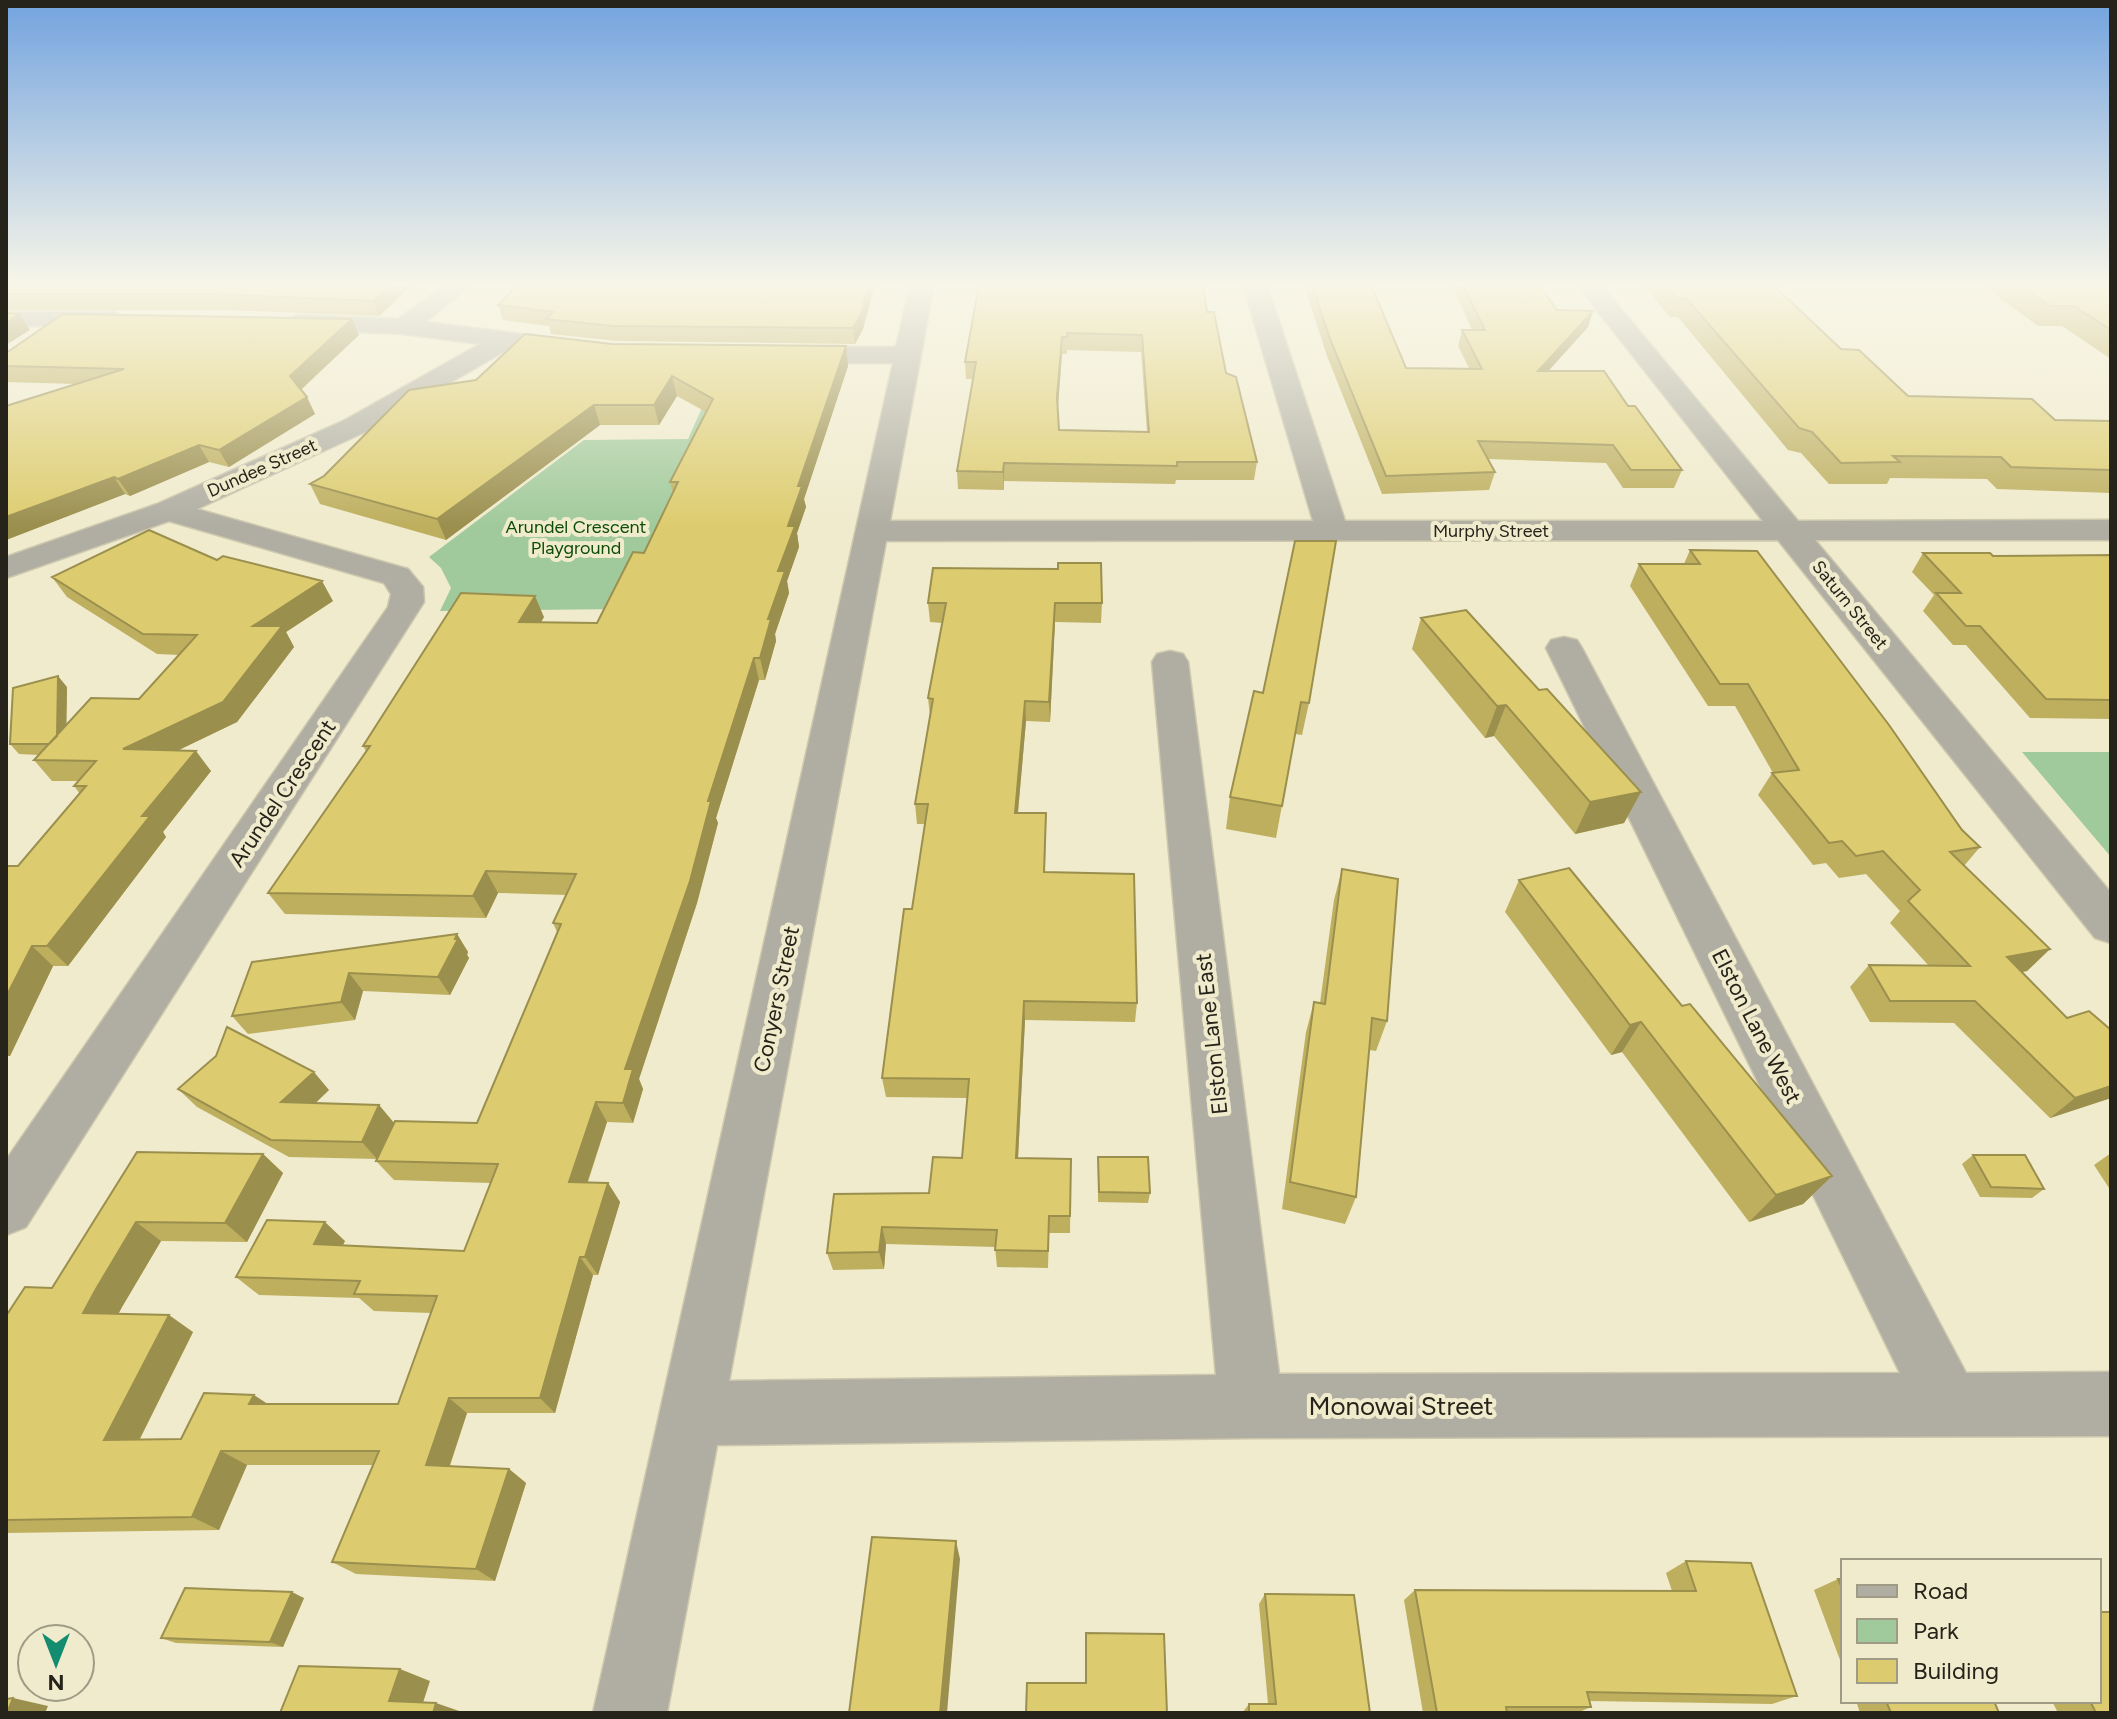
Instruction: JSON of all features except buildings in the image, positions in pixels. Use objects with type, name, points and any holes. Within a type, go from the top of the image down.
[{"type":"street","name":"Dundee Street","points":[[6,568],[168,511],[355,426],[462,365]]},
{"type":"street","name":"Conyers Street","points":[[630,1713],[906,365]]},
{"type":"street","points":[[1280,365],[1332,531]]},
{"type":"street","name":"Saturn Street","points":[[1654,365],[2111,925]]},
{"type":"street","name":"Arundel Crescent","points":[[6,1208],[409,597],[408,586],[396,576],[168,511]]},
{"type":"street","name":"Murphy Street","points":[[872,531],[2111,530]]},
{"type":"street","name":"Elston Lane West","points":[[1564,648],[1949,1405]]},
{"type":"street","name":"Elston Lane East","points":[[1170,662],[1251,1406]]},
{"type":"street","name":"Monowai Street","points":[[691,1413],[1251,1406],[2111,1404]]},
{"type":"green space","name":"Arundel Crescent Playground","points":[[718,372],[730,372],[623,609],[440,611],[451,588],[441,568],[429,557],[584,440],[688,439]]},
{"type":"green space","points":[[2022,752],[2111,752],[2111,857]]}]
